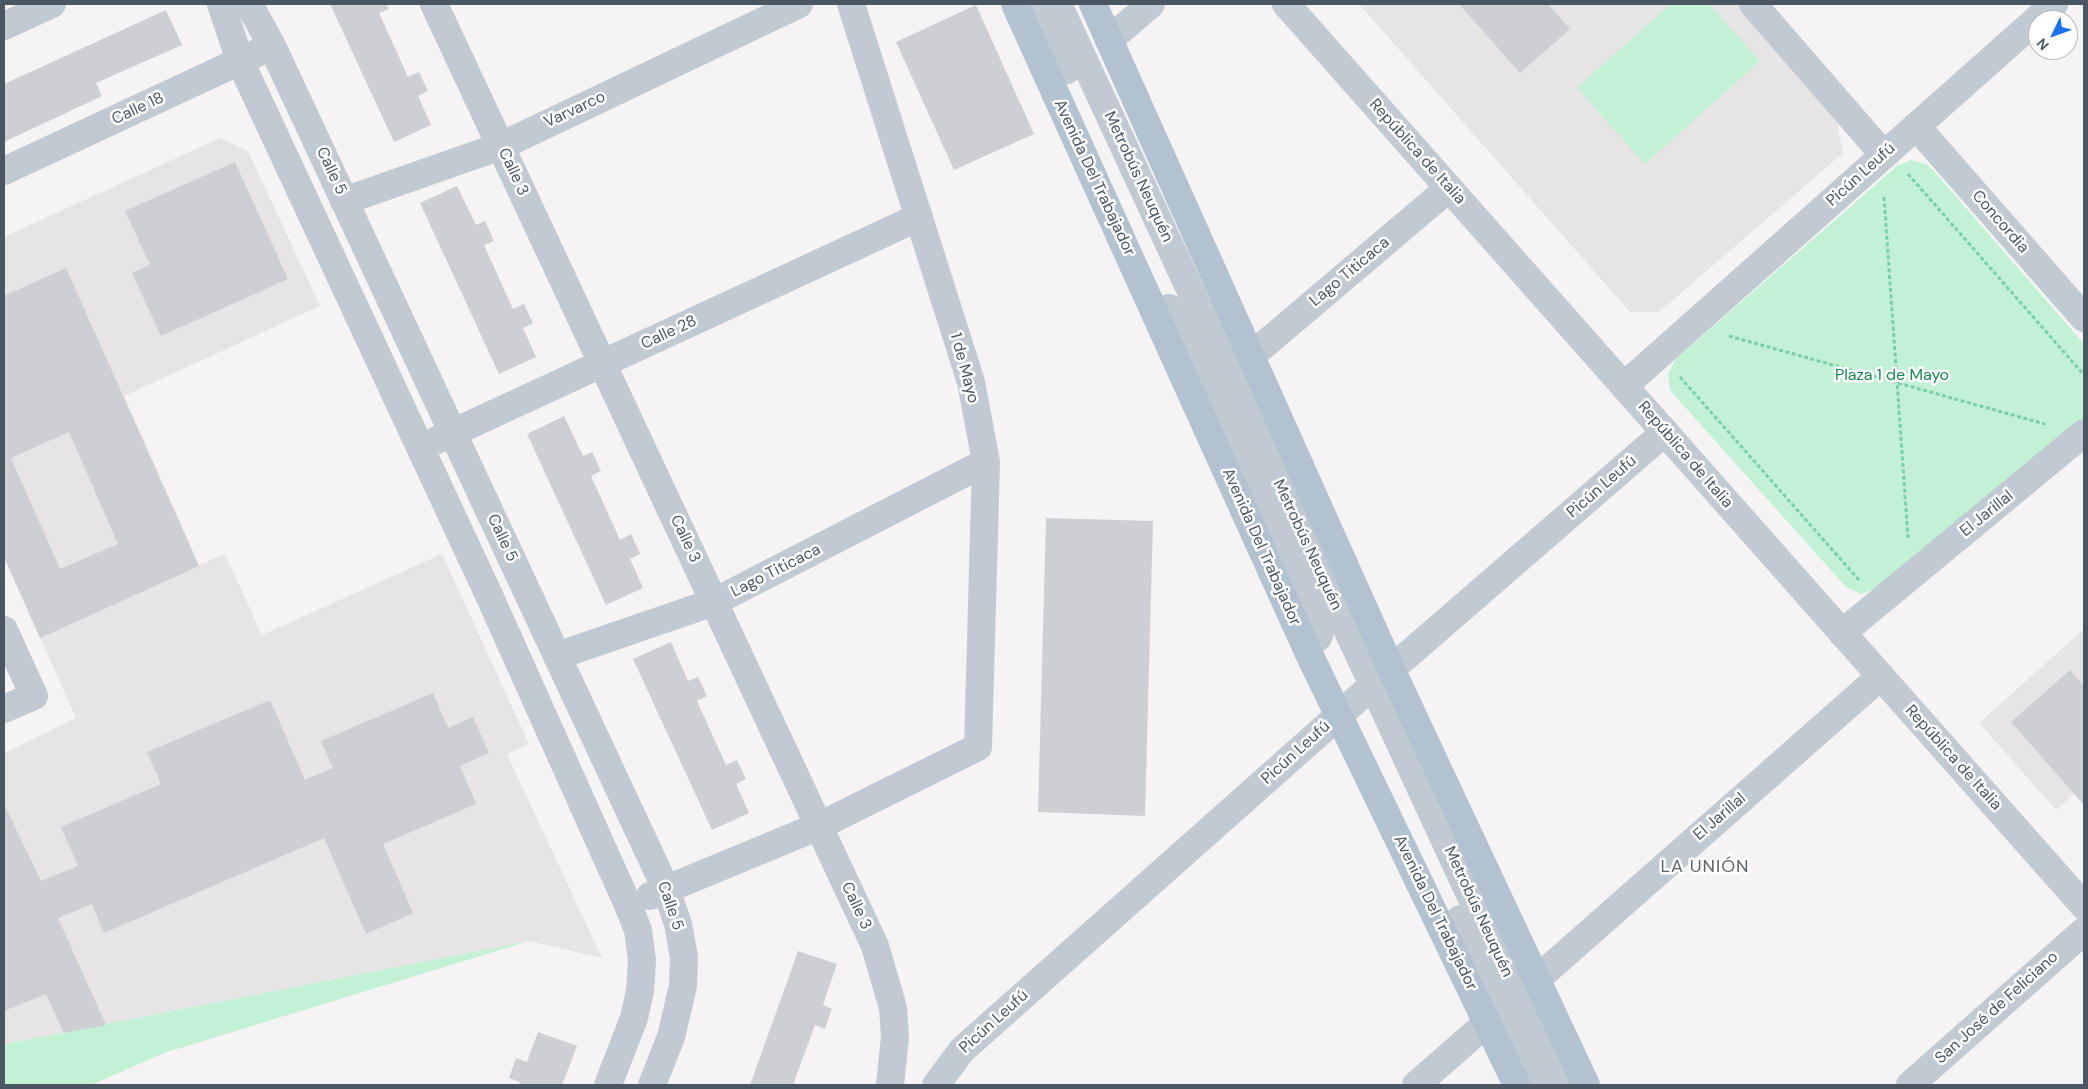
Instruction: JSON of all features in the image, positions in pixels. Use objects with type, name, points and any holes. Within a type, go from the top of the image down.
[{"type":"main road","name":"Avenida Del Trabajador","points":[[1015,4],[1339,715],[1517,1085]]},
{"type":"main road","points":[[1093,4],[1252,356],[1374,684],[1537,979],[1586,1085]]},
{"type":"street","points":[[4,26],[52,4]]},
{"type":"street","points":[[221,4],[240,61],[420,448],[628,904],[638,930],[642,960],[640,991],[634,1018],[608,1085]]},
{"type":"street","name":"Calle 5","points":[[249,4],[272,46],[666,889],[678,924],[684,957],[684,986],[672,1037],[652,1085]]},
{"type":"street","name":"Calle 3","points":[[434,4],[875,946],[886,978],[893,1008],[894,1037],[890,1085]]},
{"type":"street","name":"Varvarco","points":[[344,200],[501,146],[799,4]]},
{"type":"street","name":"1 de Mayo","points":[[819,826],[978,747],[986,462],[971,382],[851,4]]},
{"type":"street","name":"Metrobús Neuquén","points":[[1036,4],[1374,684],[1536,1085]]},
{"type":"street","name":"Metrobús Neuquén","points":[[1058,4],[1558,1085]]},
{"type":"street","points":[[1070,4],[1107,81],[1080,4]]},
{"type":"street","points":[[1109,40],[1151,4]]},
{"type":"street","name":"República de Italia","points":[[1286,4],[2084,906]]},
{"type":"street","points":[[1752,4],[1884,155]]},
{"type":"street","name":"Picún Leufú","points":[[1624,386],[2054,4]]},
{"type":"street","name":"Calle 18","points":[[4,171],[272,46]]},
{"type":"street","name":"Concordia","points":[[1916,126],[2084,318]]},
{"type":"street","name":"Lago Titicaca","points":[[1252,356],[1450,188]]},
{"type":"street","name":"Calle 28","points":[[420,448],[919,218]]},
{"type":"street","points":[[1169,308],[1320,632],[1318,638],[1314,638],[1311,634],[1224,449],[1169,308]]},
{"type":"street","name":"Picún Leufú","points":[[937,1084],[962,1050],[1374,684],[1665,432]]},
{"type":"street","name":"El Jarillal","points":[[1842,633],[2084,433]]},
{"type":"street","name":"Lago Titicaca","points":[[557,656],[714,602],[986,462]]},
{"type":"street","points":[[4,630],[34,696],[4,709]]},
{"type":"street","name":"El Jarillal","points":[[1537,979],[1880,676]]},
{"type":"street","points":[[628,904],[819,826]]},
{"type":"street","name":"San José de Feliciano","points":[[1910,1085],[2084,931]]},
{"type":"street","points":[[1416,1085],[1488,1022]]},
{"type":"path","points":[[1902,179],[1908,174],[2084,375]]},
{"type":"path","points":[[1877,201],[1884,195],[1908,543],[1916,537]]},
{"type":"path","points":[[1733,328],[1726,335],[2051,425],[2043,431]]},
{"type":"path","points":[[1686,370],[1680,376],[1862,583]]},
{"type":"shaded area","points":[[1359,4],[1738,4],[1836,116],[1843,153],[1659,312],[1630,312]]},
{"type":"shaded area","points":[[220,138],[248,151],[320,306],[124,396],[199,565],[225,554],[262,635],[442,554],[529,744],[507,754],[602,958],[529,941],[4,1044],[4,753],[76,718],[4,557],[4,237]]},
{"type":"shaded area","points":[[2084,629],[2084,805],[2074,794],[2056,810],[1979,723]]},
{"type":"green space","points":[[1671,4],[1709,4],[1760,61],[1645,164],[1577,88]]},
{"type":"green space","name":"Plaza 1 de Mayo","points":[[1911,160],[1926,164],[1932,169],[2084,344],[2084,418],[1877,589],[1861,594],[1846,587],[1676,397],[1670,390],[1668,374],[1676,359],[1897,166]]},
{"type":"green space","points":[[529,941],[164,1053],[91,1085],[4,1085],[4,1044]]},
{"type":"building","points":[[330,4],[386,4],[389,9],[379,13],[408,77],[419,72],[428,91],[418,96],[431,125],[394,142]]},
{"type":"building","points":[[1459,4],[1548,4],[1570,29],[1520,73]]},
{"type":"building","points":[[976,5],[1034,134],[954,170],[896,42]]},
{"type":"building","points":[[166,10],[182,45],[96,83],[102,96],[4,142],[4,84]]},
{"type":"building","points":[[235,162],[288,279],[161,336],[132,273],[150,265],[125,211]]},
{"type":"building","points":[[457,186],[476,225],[485,221],[494,241],[484,245],[513,309],[524,304],[533,323],[523,328],[536,357],[499,374],[420,203]]},
{"type":"building","points":[[66,268],[199,566],[40,638],[4,557],[4,296]],"holes":[[[69,432],[118,544],[60,569],[11,458]]]},
{"type":"building","points":[[564,416],[583,456],[592,452],[601,471],[591,476],[620,540],[631,534],[640,554],[630,559],[643,588],[606,605],[527,434]]},
{"type":"building","points":[[1046,518],[1153,521],[1145,816],[1038,812]]},
{"type":"building","points":[[671,642],[688,681],[698,677],[707,696],[697,701],[726,765],[737,760],[746,779],[736,784],[749,813],[712,830],[633,659]]},
{"type":"building","points":[[2070,670],[2084,686],[2084,805],[2011,722]]},
{"type":"building","points":[[433,693],[448,728],[473,717],[489,753],[460,766],[476,804],[383,844],[413,913],[366,934],[324,838],[104,933],[92,904],[58,918],[106,1025],[64,1033],[46,994],[4,1011],[4,804],[41,881],[78,866],[61,827],[161,784],[147,752],[270,700],[305,780],[333,768],[321,741]]},
{"type":"building","points":[[798,951],[837,964],[823,1005],[832,1009],[825,1029],[815,1025],[793,1085],[750,1085]]},
{"type":"building","points":[[538,1032],[577,1046],[562,1085],[519,1085],[520,1082],[509,1078],[516,1058],[527,1062]]},
{"type":"district","name":"LA UNIÓN","points":[[1705,867]]}]
